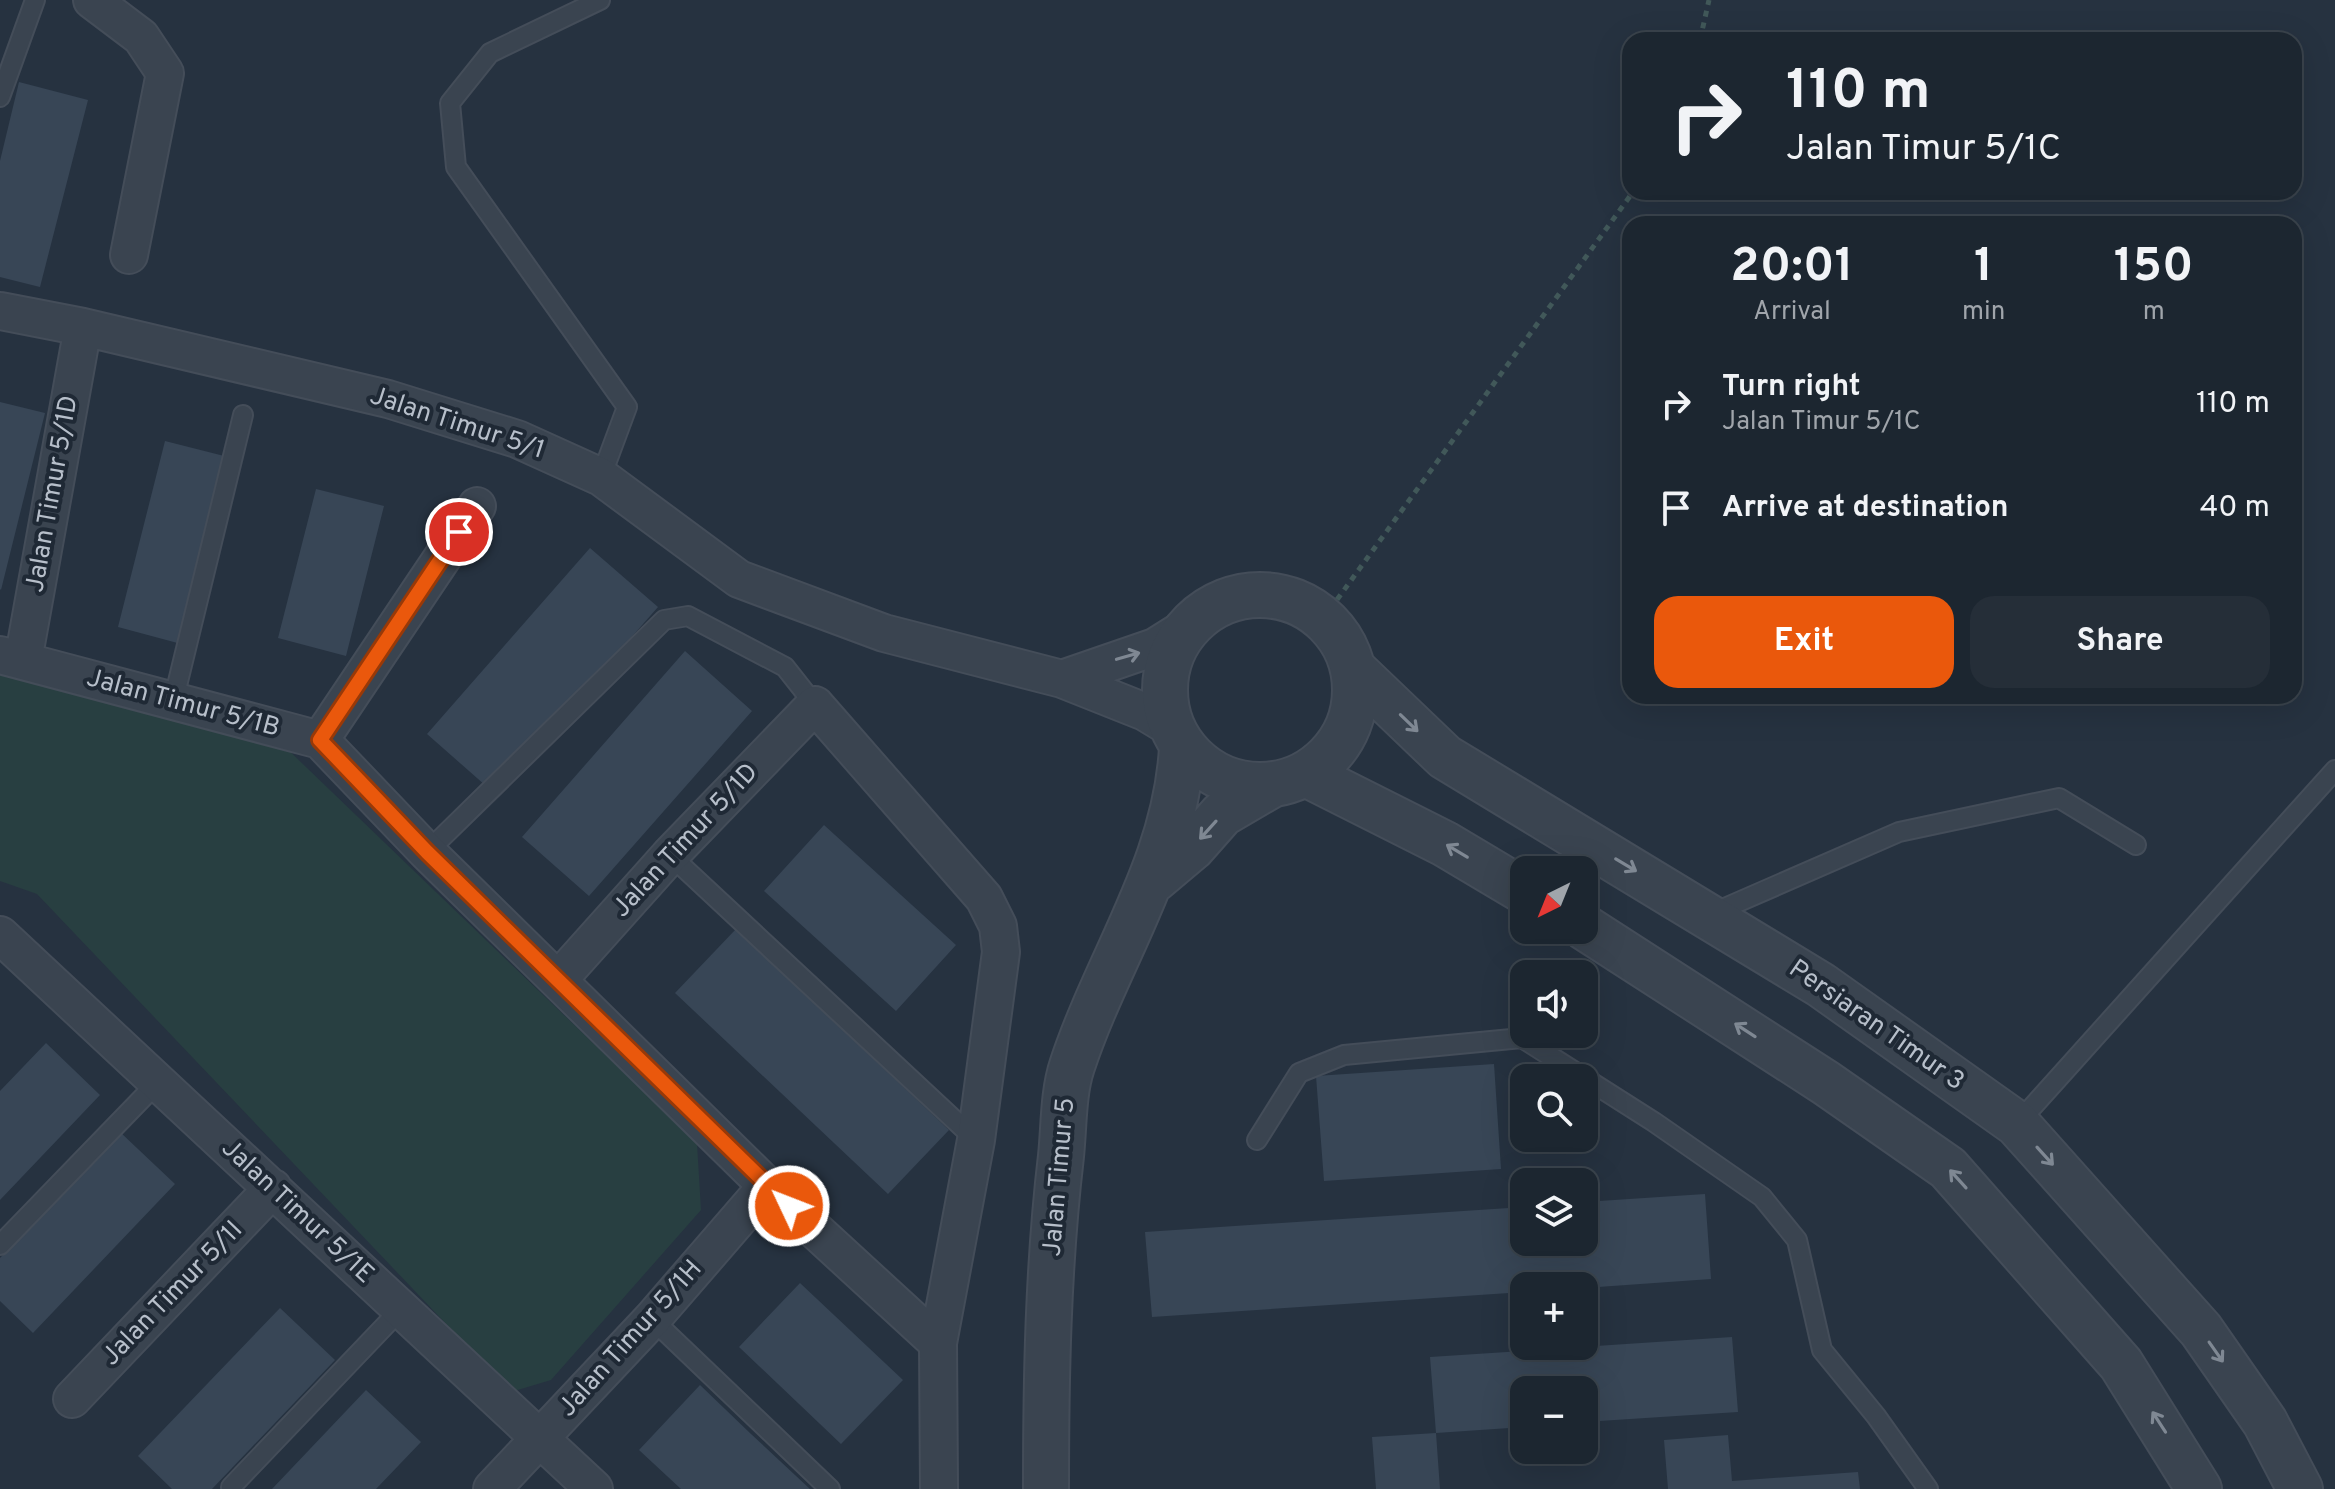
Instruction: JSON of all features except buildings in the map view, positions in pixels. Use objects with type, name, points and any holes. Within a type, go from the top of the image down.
[{"type":"street","points":[[92,0],[141,37],[165,73],[129,255]]},
{"type":"street","name":"Jalan Timur 5/1","points":[[0,311],[83,327],[388,399],[517,439],[601,477],[739,579],[884,633],[1062,679],[1145,712],[1178,738]]},
{"type":"street","name":"Jalan Timur 5/1D","points":[[11,658],[83,327]]},
{"type":"street","points":[[477,506],[320,740],[427,852],[767,1186],[938,1343]]},
{"type":"street","points":[[1062,679],[1155,647],[1213,607],[1240,596],[1269,595],[1298,603],[1323,619],[1342,642],[1353,669],[1355,700],[1347,729],[1330,755],[1288,780]]},
{"type":"street","points":[[1190,625],[1171,652],[1164,684],[1168,717],[1178,738],[1206,770],[1237,783],[1288,780],[1445,844],[1510,883]]},
{"type":"street","name":"Jalan Timur 5/1B","points":[[11,658],[320,740]]},
{"type":"street","name":"Persiaran Timur 3","points":[[1353,669],[1445,757],[1821,985],[2017,1124],[2201,1330],[2265,1422],[2300,1489]]},
{"type":"street","points":[[815,705],[984,898],[998,926],[1001,952],[976,1140],[938,1343],[939,1489]]},
{"type":"street","name":"Jalan Timur 5/1D","points":[[559,979],[670,855],[815,705]]},
{"type":"street","name":"Jalan Timur 5","points":[[1046,1489],[1046,1349],[1056,1196],[1071,1068],[1152,882],[1174,808],[1178,738]]},
{"type":"street","name":"Jalan Timur 5","points":[[1152,882],[1192,848],[1222,814],[1288,780]]},
{"type":"street","points":[[1598,936],[1826,1083],[1948,1168],[2121,1364],[2199,1489]]},
{"type":"street","name":"Jalan Timur 5/1E","points":[[4,946],[158,1082],[594,1489]]},
{"type":"street","name":"Jalan Timur 5/1H","points":[[492,1489],[652,1319],[767,1186]]},
{"type":"street","name":"Jalan Timur 5/1I","points":[[72,1399],[273,1188]]},
{"type":"lane","points":[[0,97],[35,0]]},
{"type":"lane","points":[[600,0],[490,53],[450,103],[456,167],[627,407],[601,477]]},
{"type":"lane","points":[[173,702],[243,415]]},
{"type":"lane","points":[[427,852],[664,620],[688,616],[771,659],[785,667],[815,705]]},
{"type":"lane","points":[[2017,1124],[2335,770]]},
{"type":"lane","points":[[1708,915],[1899,832],[2059,798],[2136,845]]},
{"type":"lane","points":[[670,855],[976,1140]]},
{"type":"lane","points":[[1257,1140],[1299,1073],[1344,1055],[1522,1038],[1654,1122],[1762,1197],[1797,1240],[1822,1350],[1901,1449],[1928,1489]]},
{"type":"lane","points":[[0,1245],[158,1082]]},
{"type":"lane","points":[[231,1487],[401,1309]]},
{"type":"lane","points":[[652,1319],[830,1489]]},
{"type":"path","points":[[1702,32],[1709,0]]},
{"type":"path","points":[[1323,619],[1627,200]]},
{"type":"green space","points":[[0,672],[280,742],[697,1143],[701,1210],[551,1380],[511,1392],[37,894],[0,881]]},
{"type":"route","points":[[459,532],[320,740],[427,852],[789,1206]]}]
